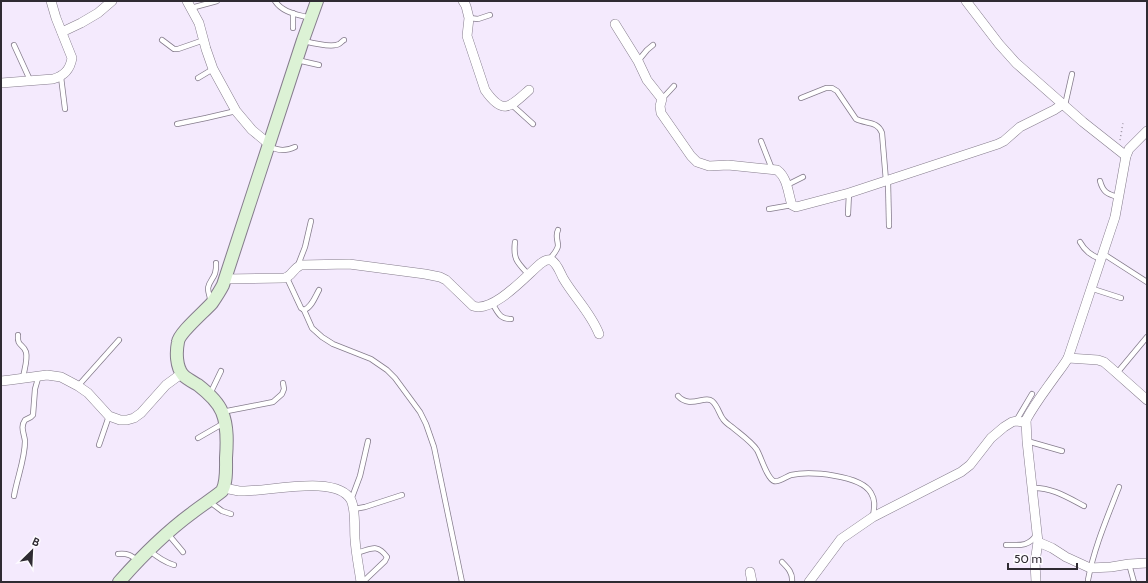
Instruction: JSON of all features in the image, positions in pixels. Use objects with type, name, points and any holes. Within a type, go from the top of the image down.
[{"type":"street","points":[[1,83],[53,79],[60,77],[68,69],[72,58],[51,1]]},
{"type":"street","points":[[62,32],[98,13],[112,1]]},
{"type":"street","points":[[463,1],[469,18],[467,36],[485,90],[494,102],[506,107],[512,105],[528,90]]},
{"type":"street","points":[[966,1],[1016,63],[1083,122],[1126,156]]},
{"type":"street","points":[[119,582],[149,550],[191,513],[224,488],[227,447],[224,417],[216,402],[200,386],[182,374],[177,356],[179,339],[219,293],[225,279],[303,40],[318,2]]},
{"type":"street","points":[[189,4],[199,23],[213,69],[236,111],[252,130],[269,145]]},
{"type":"street","points":[[615,24],[638,61],[647,80],[662,99],[660,106],[661,112],[691,156],[697,162],[709,166],[728,165],[772,169],[780,172],[787,185],[792,205],[796,206],[849,193],[998,144],[1004,141],[1020,127],[1064,104]]},
{"type":"street","points":[[809,582],[841,539],[873,517],[961,472],[970,465],[991,438],[1009,424],[1021,420],[1064,366],[1115,217],[1126,156],[1129,149],[1147,131]]},
{"type":"street","points":[[225,279],[287,278],[301,265],[349,264],[440,277],[446,280],[477,308],[492,303],[510,291],[544,261],[549,260],[556,264],[569,288],[593,322],[599,334]]},
{"type":"street","points":[[1068,358],[1104,362],[1147,400]]},
{"type":"street","points":[[1,381],[40,375],[61,377],[88,393],[109,416],[120,420],[134,418],[141,413],[166,385],[182,374]]},
{"type":"street","points":[[1021,420],[1026,441],[1037,529],[1038,542],[1035,562],[1036,582]]},
{"type":"street","points":[[224,488],[239,491],[313,485],[332,487],[343,491],[352,504],[357,553],[362,582]]},
{"type":"street","points":[[1038,542],[1090,568],[1147,563]]},
{"type":"street","points":[[750,572],[752,582]]},
{"type":"lane","points":[[189,4],[218,1]]},
{"type":"lane","points":[[275,1],[280,8],[311,18]]},
{"type":"lane","points":[[292,28],[293,13]]},
{"type":"lane","points":[[469,18],[478,19],[490,15]]},
{"type":"lane","points":[[162,40],[178,49],[204,40]]},
{"type":"lane","points":[[303,40],[320,45],[339,45],[344,40]]},
{"type":"lane","points":[[14,45],[30,80]]},
{"type":"lane","points":[[638,61],[646,50],[653,45]]},
{"type":"lane","points":[[297,60],[319,65]]},
{"type":"lane","points":[[198,78],[213,69]]},
{"type":"lane","points":[[1064,104],[1072,74]]},
{"type":"lane","points":[[60,77],[65,109]]},
{"type":"lane","points":[[662,99],[674,86]]},
{"type":"lane","points":[[800,98],[826,88],[832,88],[837,91],[856,119],[879,127],[882,133],[887,181],[889,226]]},
{"type":"lane","points":[[512,105],[533,124]]},
{"type":"lane","points":[[177,124],[236,111]]},
{"type":"lane","points":[[761,141],[772,169]]},
{"type":"lane","points":[[269,145],[284,151],[295,147]]},
{"type":"lane","points":[[787,185],[803,177]]},
{"type":"lane","points":[[1100,181],[1106,192],[1118,197]]},
{"type":"lane","points":[[848,214],[849,193]]},
{"type":"lane","points":[[769,209],[792,205]]},
{"type":"lane","points":[[298,267],[312,221]]},
{"type":"lane","points":[[549,260],[558,247],[556,234],[558,230]]},
{"type":"lane","points":[[515,242],[515,257],[528,274]]},
{"type":"lane","points":[[1080,242],[1086,251],[1093,256],[1101,256],[1147,282]]},
{"type":"lane","points":[[211,303],[208,288],[210,282],[216,274],[216,263]]},
{"type":"lane","points":[[287,278],[312,328],[322,338],[371,359],[387,370],[395,378],[420,412],[434,447],[462,582]]},
{"type":"lane","points":[[1090,288],[1121,298]]},
{"type":"lane","points":[[304,310],[308,308],[319,290]]},
{"type":"lane","points":[[492,303],[501,316],[505,319],[511,320]]},
{"type":"lane","points":[[18,335],[18,342],[20,346],[24,348],[26,354],[23,378]]},
{"type":"lane","points":[[1117,373],[1147,336]]},
{"type":"lane","points":[[78,386],[119,340]]},
{"type":"lane","points":[[210,396],[221,371]]},
{"type":"lane","points":[[14,496],[25,440],[22,426],[25,420],[33,415],[35,389],[40,375]]},
{"type":"lane","points":[[198,438],[224,417],[273,402],[282,394],[284,389],[283,383]]},
{"type":"lane","points":[[1021,420],[1032,394]]},
{"type":"lane","points":[[678,396],[681,399],[693,402],[713,401],[723,419],[756,449],[770,478],[774,481],[778,482],[791,475],[810,474],[833,476],[854,481],[864,486],[874,498],[873,517]]},
{"type":"lane","points":[[99,445],[109,416]]},
{"type":"lane","points":[[368,441],[352,504],[365,507],[402,495]]},
{"type":"lane","points":[[1026,441],[1062,451]]},
{"type":"lane","points":[[1032,488],[1041,487],[1053,491],[1084,506]]},
{"type":"lane","points":[[1088,580],[1100,534],[1119,487]]},
{"type":"lane","points":[[208,501],[222,511],[231,514]]},
{"type":"lane","points":[[1006,545],[1025,545],[1035,536],[1037,529]]},
{"type":"lane","points":[[168,534],[183,552]]},
{"type":"lane","points":[[357,553],[376,548],[383,551],[387,557],[386,561],[362,582]]},
{"type":"lane","points":[[149,550],[158,558],[174,565]]},
{"type":"lane","points":[[118,554],[130,554],[139,562]]},
{"type":"lane","points":[[782,562],[790,571],[792,582]]},
{"type":"lane","points":[[1129,564],[1134,582]]},
{"type":"path","points":[[1118,150],[1123,123]]}]
